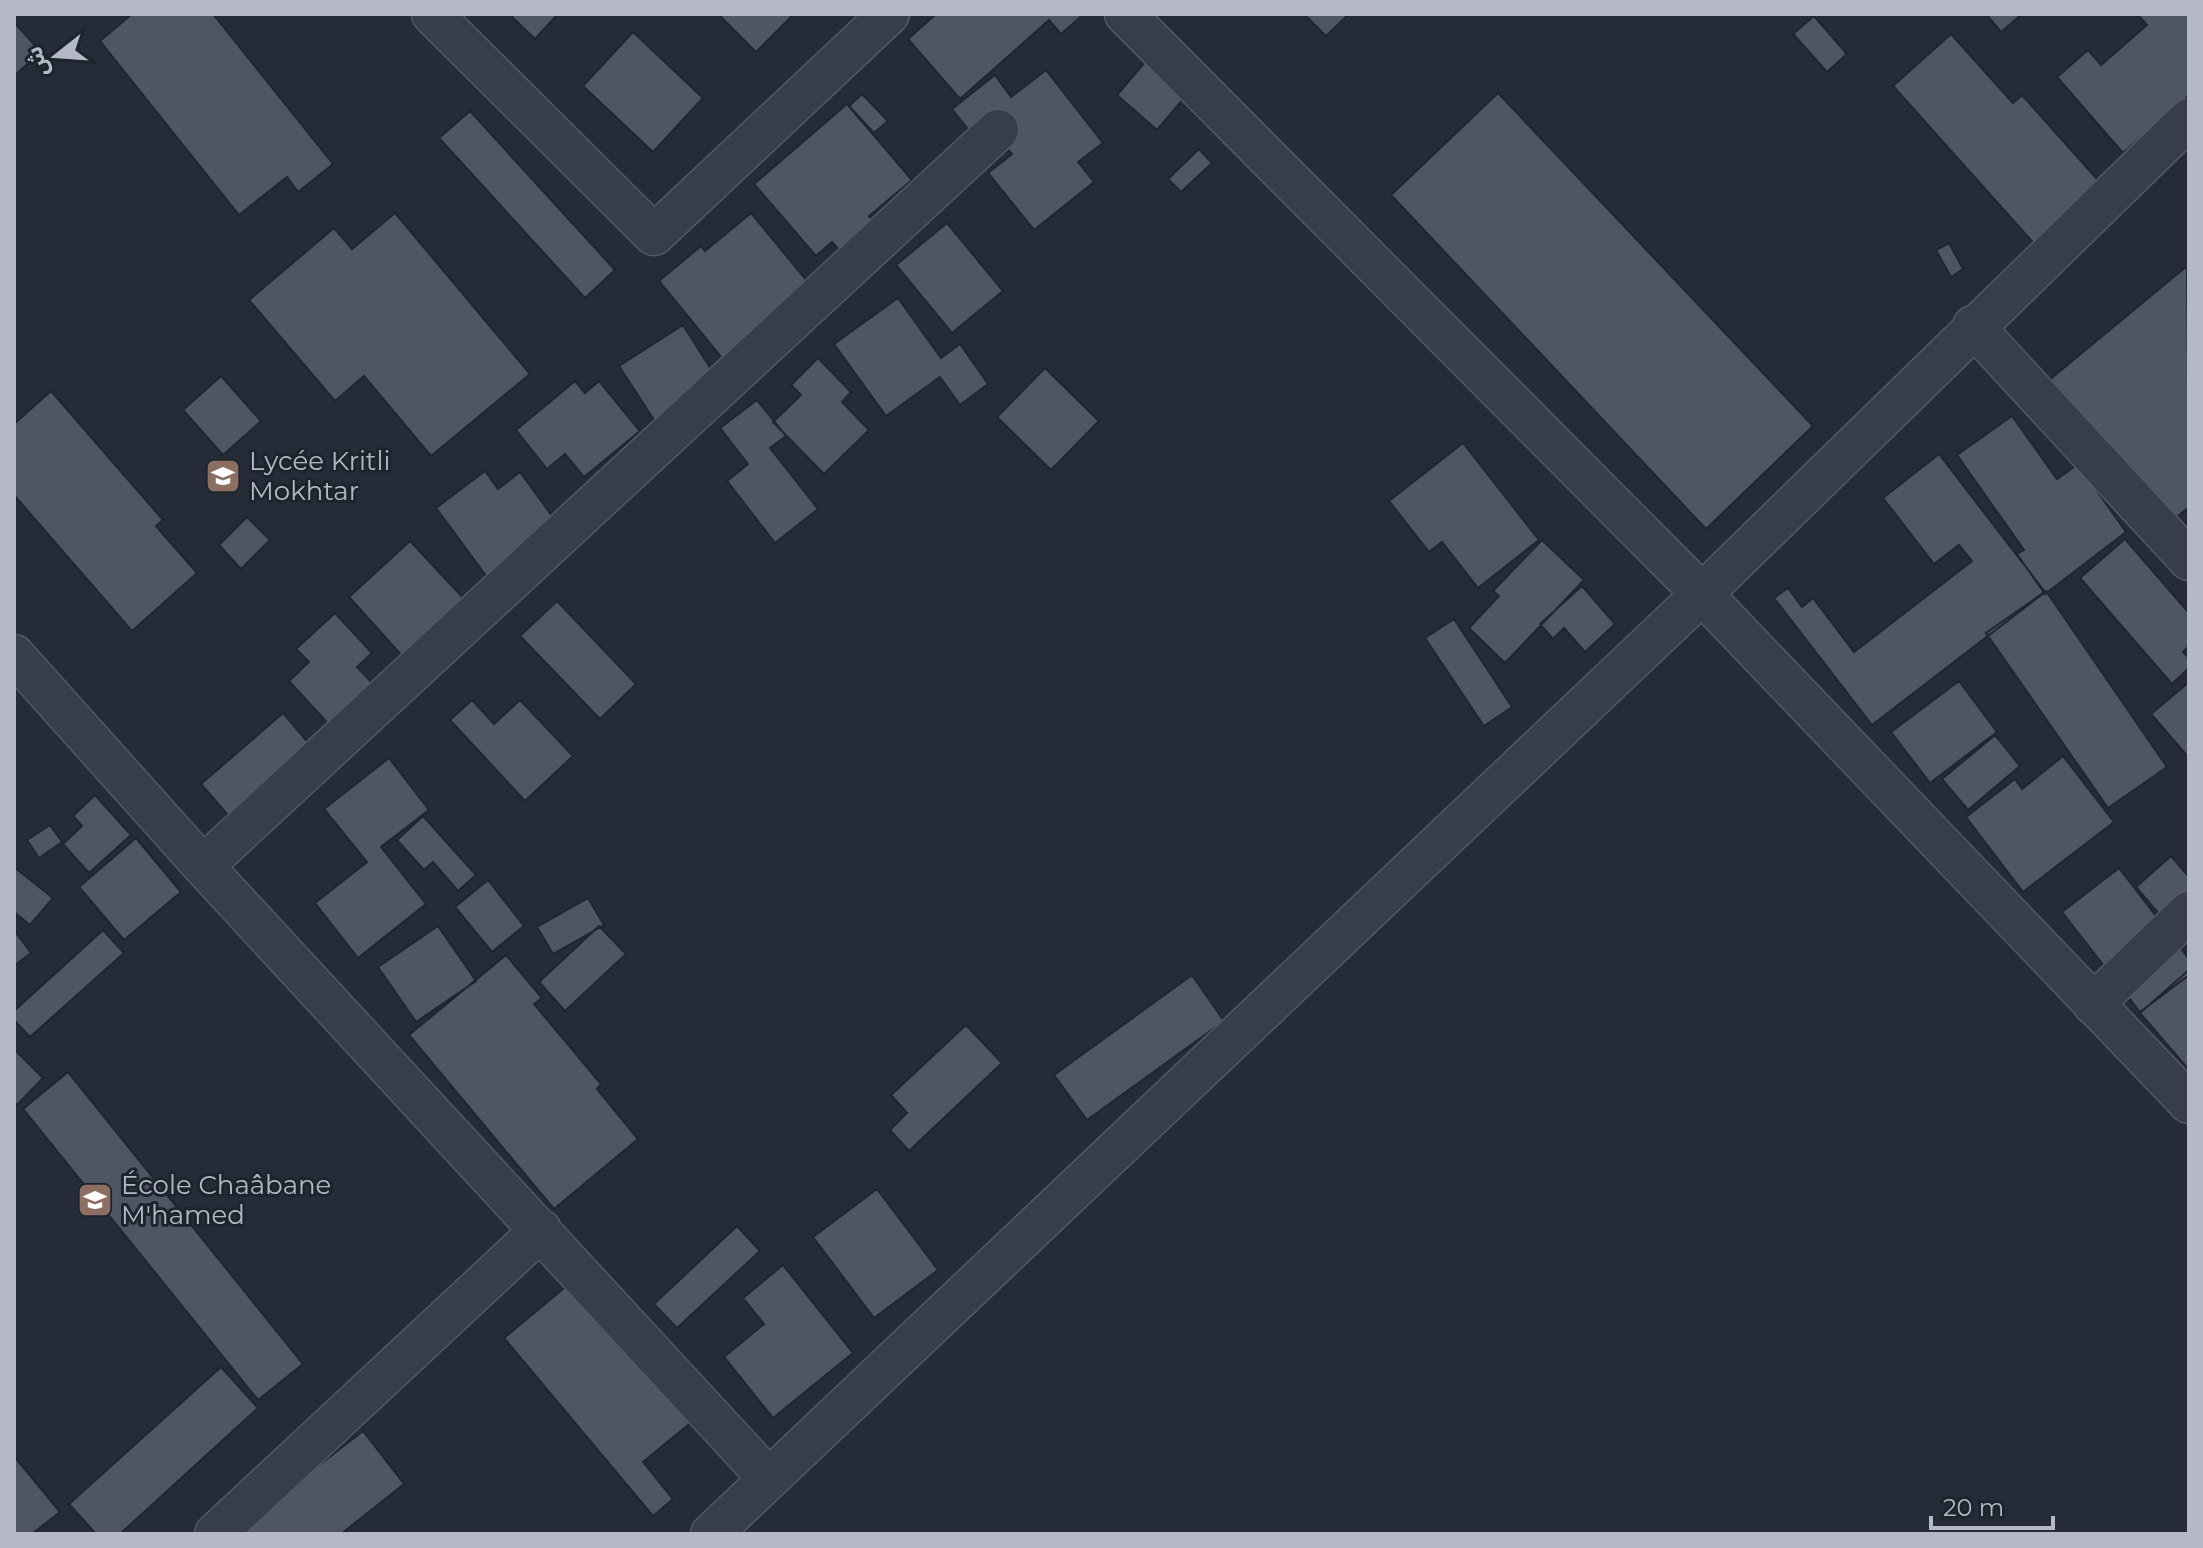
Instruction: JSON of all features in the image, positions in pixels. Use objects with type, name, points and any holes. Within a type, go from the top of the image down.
[{"type":"street","points":[[432,14],[654,235],[889,14]]},
{"type":"street","points":[[1125,14],[1702,594],[2189,1103]]},
{"type":"street","points":[[203,866],[998,130]]},
{"type":"street","points":[[711,1534],[1702,594],[1973,326],[2184,134]]},
{"type":"street","points":[[1973,326],[2189,560]]},
{"type":"street","points":[[14,655],[203,866],[769,1479]]},
{"type":"street","points":[[2093,1004],[2189,912]]},
{"type":"street","points":[[215,1534],[541,1230]]},
{"type":"building","points":[[132,14],[213,14],[333,164],[298,192],[287,177],[239,215],[100,41]]},
{"type":"building","points":[[509,14],[558,14],[535,39]]},
{"type":"building","points":[[718,14],[794,14],[756,52]]},
{"type":"building","points":[[936,14],[1084,14],[1061,34],[1049,20],[960,99],[908,39]]},
{"type":"building","points":[[1304,14],[1349,14],[1326,36]]},
{"type":"building","points":[[1986,14],[2022,14],[2001,32]]},
{"type":"building","points":[[2137,14],[2189,14],[2189,95],[2123,153],[2057,77],[2088,50],[2101,65],[2147,25]]},
{"type":"building","points":[[1814,16],[1847,54],[1827,72],[1793,34]]},
{"type":"building","points":[[14,22],[41,52],[14,76]]},
{"type":"building","points":[[633,32],[703,98],[653,152],[583,86]]},
{"type":"building","points":[[1951,34],[2013,103],[2022,95],[2105,188],[2038,248],[1893,86]]},
{"type":"building","points":[[1162,42],[1202,77],[1157,130],[1117,95]]},
{"type":"building","points":[[1046,70],[1103,143],[1078,162],[1094,182],[1034,230],[988,173],[1012,154],[994,132],[979,143],[952,109],[995,75],[1011,97]]},
{"type":"building","points":[[1498,93],[1813,426],[1706,529],[1391,195]]},
{"type":"building","points":[[862,94],[888,121],[874,133],[849,106]]},
{"type":"building","points":[[847,104],[912,180],[869,216],[880,229],[846,258],[832,242],[816,256],[754,184]]},
{"type":"building","points":[[470,111],[615,270],[585,298],[439,138]]},
{"type":"building","points":[[1199,149],[1212,163],[1181,192],[1168,179]]},
{"type":"building","points":[[395,213],[530,374],[431,456],[364,376],[335,401],[249,300],[334,228],[352,249]]},
{"type":"building","points":[[751,213],[816,292],[735,374],[659,281],[701,246],[705,251]]},
{"type":"building","points":[[947,223],[1003,291],[952,333],[896,265]]},
{"type":"building","points":[[1949,243],[1963,269],[1951,277],[1936,250]]},
{"type":"building","points":[[2187,266],[2189,507],[2166,526],[2048,381]]},
{"type":"building","points":[[898,298],[941,358],[960,344],[988,384],[960,405],[940,377],[886,416],[834,344]]},
{"type":"building","points":[[683,325],[721,385],[658,426],[619,366]]},
{"type":"building","points":[[818,358],[851,392],[842,402],[869,430],[824,474],[773,422],[801,395],[791,385]]},
{"type":"building","points":[[1045,368],[1099,421],[1051,470],[997,417]]},
{"type":"building","points":[[221,376],[261,421],[223,455],[183,410]]},
{"type":"building","points":[[575,381],[585,393],[599,381],[640,431],[584,477],[565,454],[547,469],[516,430]]},
{"type":"building","points":[[51,391],[163,520],[156,526],[197,573],[132,631],[14,495],[14,424]]},
{"type":"building","points":[[757,400],[786,436],[770,448],[818,509],[775,543],[727,481],[748,464],[720,428]]},
{"type":"building","points":[[2012,416],[2057,479],[2078,464],[2126,532],[2045,594],[2017,554],[2024,550],[1957,455]]},
{"type":"building","points":[[1463,443],[1539,540],[1478,588],[1442,542],[1429,552],[1389,501]]},
{"type":"building","points":[[1939,454],[2045,592],[1872,725],[1774,598],[1788,588],[1802,607],[1813,598],[1854,652],[1972,561],[1959,545],[1934,564],[1883,498]]},
{"type":"building","points":[[485,471],[498,489],[520,472],[561,528],[490,581],[436,508]]},
{"type":"building","points":[[247,517],[270,540],[241,569],[219,545]]},
{"type":"building","points":[[2125,539],[2189,613],[2189,646],[2183,652],[2189,658],[2189,668],[2172,684],[2080,578]]},
{"type":"building","points":[[1542,540],[1584,580],[1505,663],[1469,628],[1499,596],[1493,591]]},
{"type":"building","points":[[410,541],[466,601],[404,658],[349,597]]},
{"type":"building","points":[[1582,586],[1615,624],[1585,652],[1564,628],[1553,639],[1540,624]]},
{"type":"building","points":[[2046,591],[2167,767],[2108,808],[1986,633]]},
{"type":"building","points":[[557,601],[636,684],[600,719],[520,636]]},
{"type":"building","points":[[335,613],[372,653],[357,667],[376,687],[332,728],[289,681],[309,662],[296,649]]},
{"type":"building","points":[[1454,619],[1512,707],[1484,726],[1425,638]]},
{"type":"building","points":[[1959,681],[1997,732],[1930,783],[1891,732]]},
{"type":"building","points":[[2189,682],[2189,758],[2151,714]]},
{"type":"building","points":[[472,700],[494,724],[520,700],[573,756],[525,801],[450,720]]},
{"type":"building","points":[[283,713],[322,759],[240,829],[201,784]]},
{"type":"building","points":[[1995,735],[2020,766],[1968,810],[1942,779]]},
{"type":"building","points":[[2063,756],[2114,822],[2023,892],[1966,817],[2015,779],[2022,789]]},
{"type":"building","points":[[389,758],[429,810],[381,847],[426,904],[358,958],[315,903],[367,862],[324,809]]},
{"type":"building","points":[[95,795],[131,835],[89,873],[63,844],[82,826],[73,816]]},
{"type":"building","points":[[423,816],[476,875],[458,891],[433,862],[424,870],[397,840]]},
{"type":"building","points":[[50,825],[62,842],[39,858],[27,840]]},
{"type":"building","points":[[136,838],[181,892],[124,940],[79,887]]},
{"type":"building","points":[[2171,856],[2189,877],[2189,925],[2177,935],[2136,887]]},
{"type":"building","points":[[14,867],[53,898],[30,925],[14,912]]},
{"type":"building","points":[[2119,868],[2189,959],[2189,975],[2140,1012],[2062,912]]},
{"type":"building","points":[[488,880],[524,926],[492,952],[455,907]]},
{"type":"building","points":[[588,898],[604,925],[553,954],[537,927]]},
{"type":"building","points":[[438,926],[476,981],[416,1022],[378,967]]},
{"type":"building","points":[[599,926],[626,954],[565,1011],[539,982]]},
{"type":"building","points":[[14,930],[31,953],[14,966]]},
{"type":"building","points":[[103,930],[124,953],[30,1037],[14,1020],[14,1011]]},
{"type":"building","points":[[506,955],[542,998],[534,1004],[601,1084],[597,1089],[638,1139],[554,1209],[409,1035]]},
{"type":"building","points":[[2189,970],[2189,1070],[2140,1013]]},
{"type":"building","points":[[1192,975],[1224,1021],[1087,1120],[1054,1075]]},
{"type":"building","points":[[966,1025],[1002,1063],[909,1151],[890,1130],[907,1113],[891,1095]]},
{"type":"building","points":[[14,1049],[43,1078],[17,1105],[14,1102]]},
{"type":"building","points":[[68,1072],[303,1364],[258,1400],[23,1109]]},
{"type":"building","points":[[877,1189],[938,1270],[874,1318],[813,1237]]},
{"type":"building","points":[[737,1226],[760,1251],[677,1328],[654,1304]]},
{"type":"building","points":[[783,1265],[853,1353],[773,1418],[724,1357],[764,1324],[743,1298]]},
{"type":"building","points":[[575,1279],[693,1421],[643,1462],[673,1499],[653,1516],[504,1338]]},
{"type":"building","points":[[221,1367],[258,1408],[120,1534],[96,1534],[69,1504]]},
{"type":"building","points":[[363,1431],[404,1484],[341,1534],[230,1534]]},
{"type":"building","points":[[14,1456],[60,1512],[32,1534],[14,1534]]},
{"type":"place","name":"Lycée Kritli Mokhtar","points":[[223,476]]},
{"type":"place","name":"École Chaâbane M'hamed","points":[[95,1200]]}]
